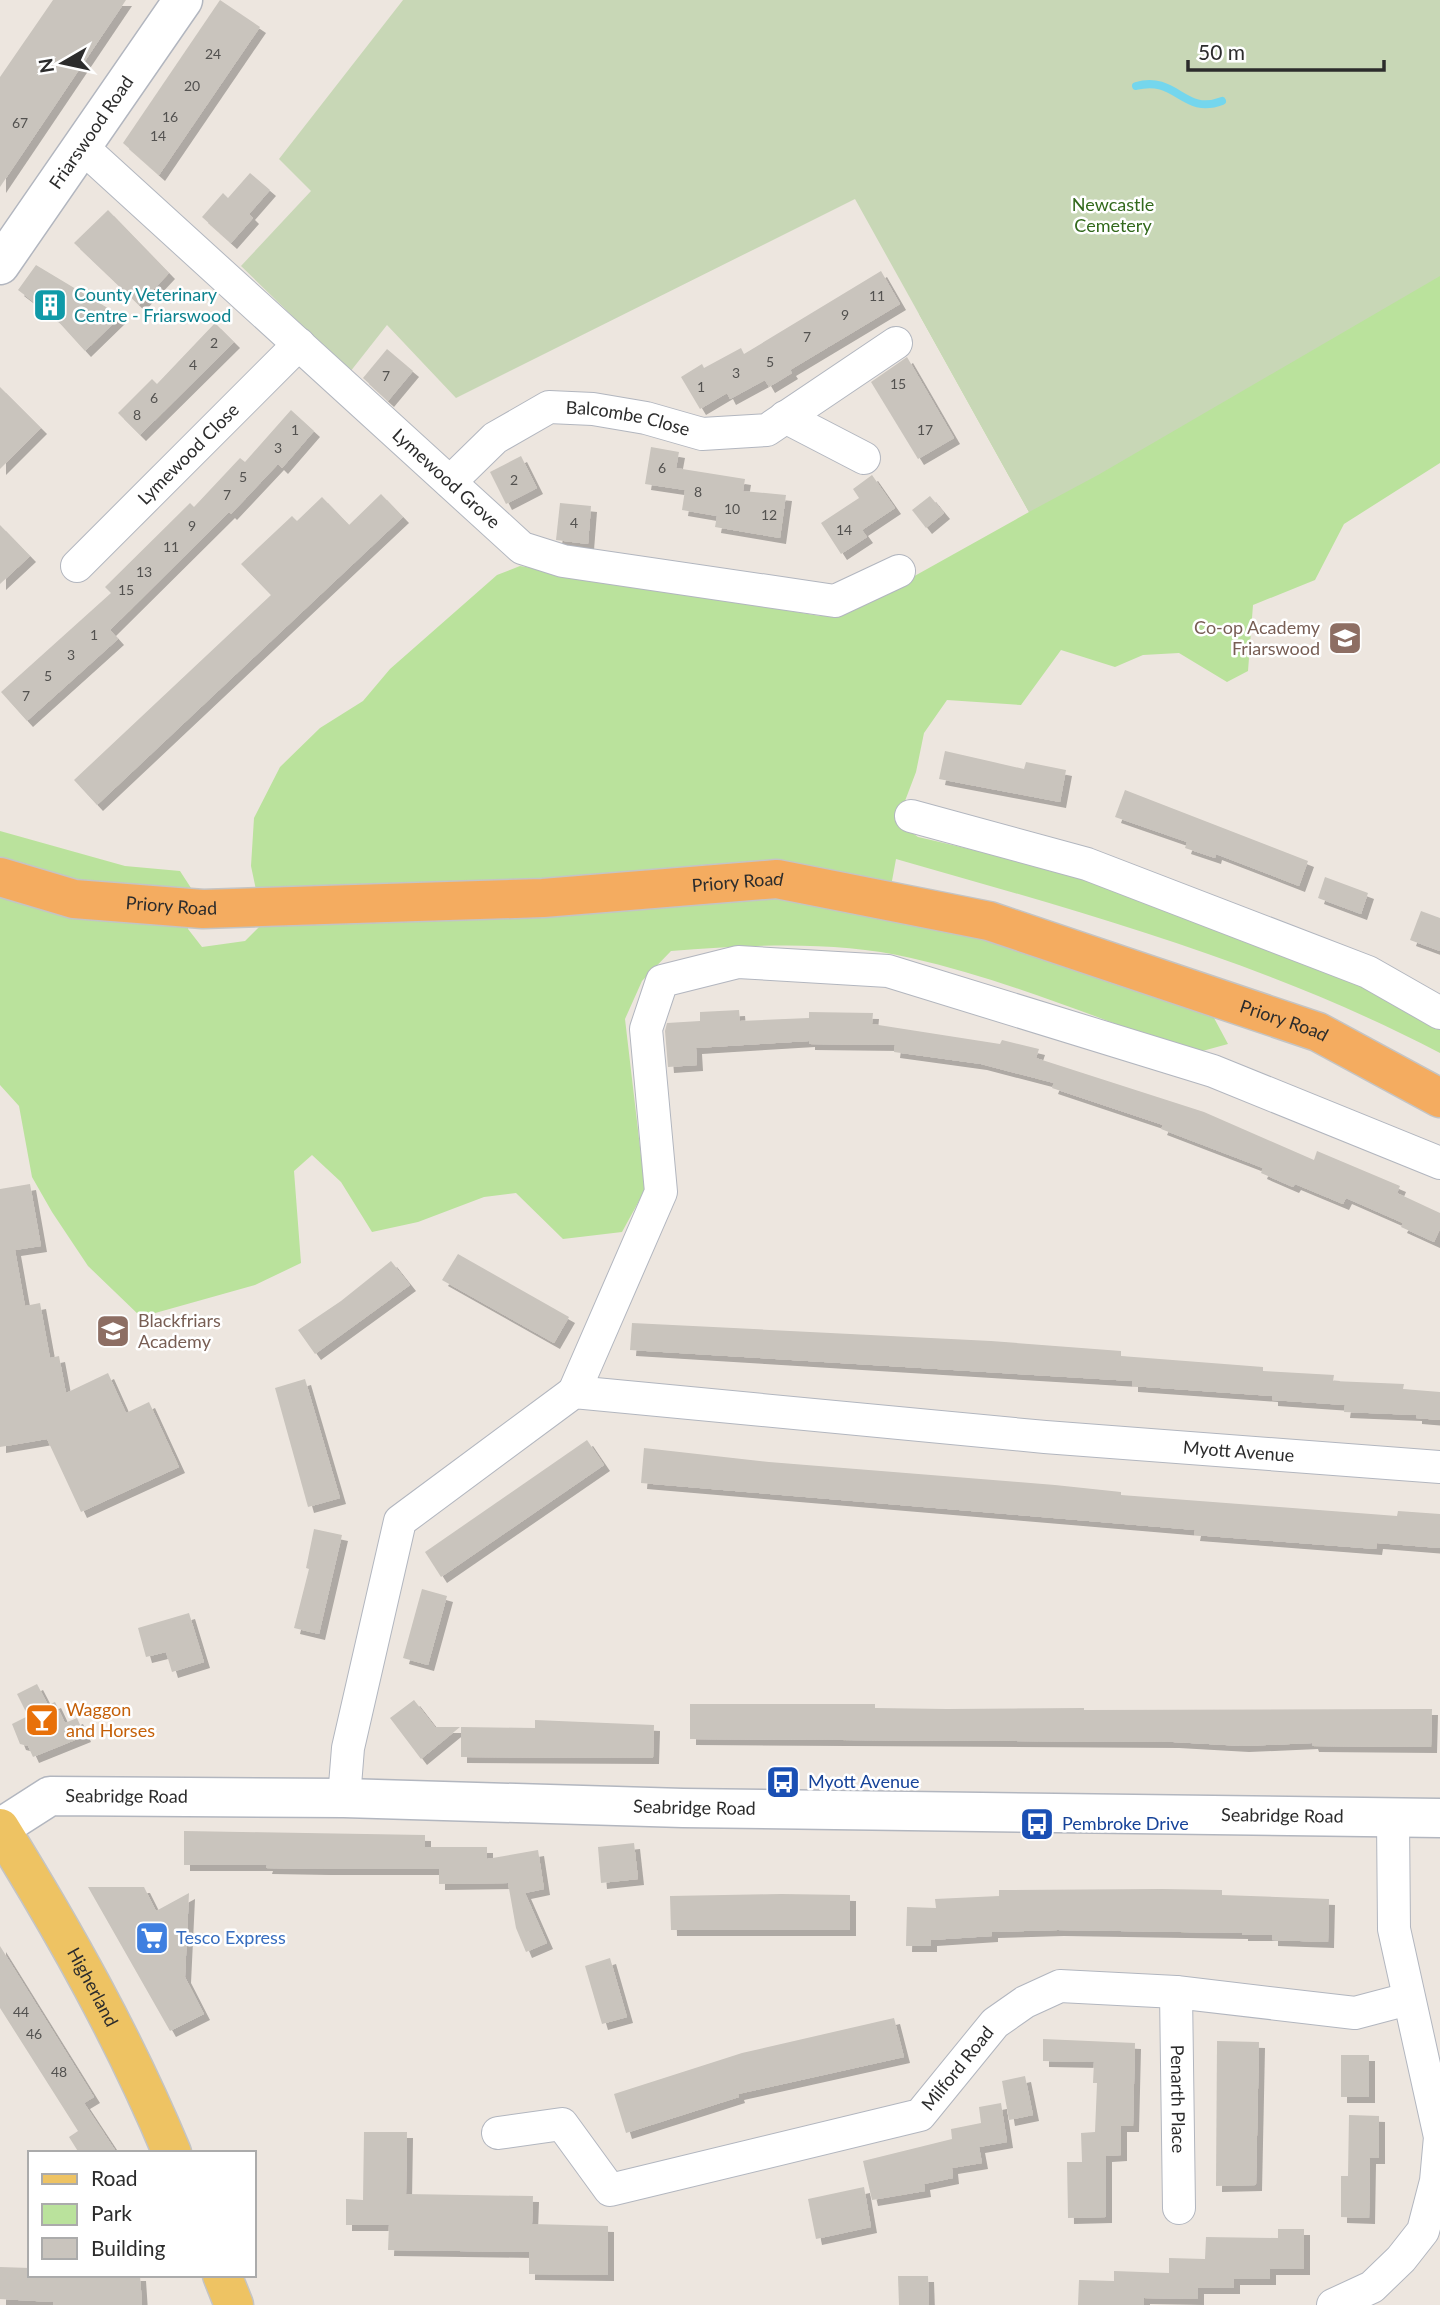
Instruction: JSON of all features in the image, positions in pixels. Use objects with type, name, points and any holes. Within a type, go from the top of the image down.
[{"type":"highway","name":"Priory Road","points":[[0,877],[74,899],[203,909],[543,898],[776,879],[989,921],[1318,1032],[1440,1098]]},
{"type":"main road","name":"Friarswood Road","points":[[0,265],[183,0]]},
{"type":"main road","name":"Seabridge Road","points":[[0,1828],[50,1796],[344,1798],[697,1808],[1440,1818]]},
{"type":"main road","name":"Higherland","points":[[0,1828],[96,1988],[141,2080],[171,2151]]},
{"type":"main road","points":[[223,2277],[234,2305]]},
{"type":"street","name":"Lymewood Grove","points":[[81,146],[522,548],[563,561],[835,601],[899,570]]},
{"type":"street","name":"Balcombe Close","points":[[450,482],[495,438],[549,407],[593,409],[646,418],[702,434],[767,430],[896,343]]},
{"type":"street","name":"Lymewood Close","points":[[77,566],[299,344]]},
{"type":"street","points":[[785,416],[863,458]]},
{"type":"street","points":[[911,816],[1087,864],[1368,972],[1440,1013]]},
{"type":"street","points":[[344,1798],[348,1748],[400,1521],[574,1392],[661,1192],[646,1029],[663,981],[738,962],[888,971],[1213,1071],[1440,1163]]},
{"type":"street","name":"Myott Avenue","points":[[574,1392],[1045,1437],[1440,1467]]},
{"type":"street","points":[[1333,2305],[1349,2301],[1372,2287],[1401,2259],[1432,2235],[1440,2137],[1394,1929],[1393,1819]]},
{"type":"street","name":"Milford Road","points":[[498,2133],[562,2124],[610,2190],[920,2115],[995,2023],[1025,2002],[1060,1986],[1176,1992],[1355,2013],[1408,1999]]},
{"type":"street","name":"Penarth Place","points":[[1176,1992],[1179,2208]]},
{"type":"green space","name":"Newcastle Cemetery","points":[[403,0],[1440,0],[1440,276],[1098,475],[1029,512],[855,199],[456,398],[387,325],[350,372],[241,266],[311,191],[279,159]]},
{"type":"green space","points":[[1440,120],[1440,463],[1344,524],[1315,580],[1253,605],[1248,671],[1227,682],[1179,653],[1143,655],[1115,667],[1061,650],[1021,705],[947,700],[924,733],[916,772],[897,822],[918,837],[1040,867],[1122,891],[1202,917],[1292,953],[1440,1023],[1440,1053],[1309,992],[1241,966],[1105,920],[896,859],[885,919],[993,941],[1213,1016],[1228,1044],[1195,1053],[983,977],[882,952],[792,945],[671,951],[642,981],[625,1019],[645,1190],[622,1232],[563,1239],[516,1193],[484,1197],[418,1222],[372,1232],[341,1182],[312,1155],[294,1171],[301,1263],[255,1285],[141,1317],[88,1266],[32,1177],[19,1106],[0,1085],[0,831],[125,866],[180,871],[191,888],[188,929],[202,947],[245,941],[263,923],[251,866],[254,818],[280,767],[320,728],[363,701],[390,669],[497,575],[520,566],[820,616],[850,612],[1029,512],[919,314]]},
{"type":"building","points":[[53,0],[126,0],[0,187],[0,77]]},
{"type":"building","points":[[220,0],[260,27],[159,175],[123,143]]},
{"type":"building","points":[[250,173],[270,190],[249,214],[253,218],[231,243],[202,217],[223,193],[228,198]]},
{"type":"building","points":[[108,210],[169,273],[139,305],[74,243]]},
{"type":"building","name":"County Veterinary Centre - Friarswood","points":[[36,265],[121,316],[85,351],[56,319],[18,290]]},
{"type":"building","points":[[881,271],[900,304],[790,370],[792,373],[769,387],[765,380],[730,399],[727,393],[700,409],[681,377],[702,364],[704,368],[741,348],[744,354]]},
{"type":"building","points":[[215,323],[234,342],[140,435],[118,413],[152,379],[157,384]]},
{"type":"building","points":[[387,349],[413,371],[388,401],[363,378]]},
{"type":"building","points":[[907,357],[954,438],[918,459],[871,382]]},
{"type":"building","points":[[0,387],[41,428],[0,469]]},
{"type":"building","points":[[291,410],[314,431],[282,468],[278,464],[231,514],[229,512],[110,630],[118,639],[27,721],[1,692],[111,593],[105,587],[190,503],[194,507],[240,458],[245,462]]},
{"type":"building","points":[[651,447],[679,452],[676,468],[745,479],[743,491],[786,495],[780,538],[715,527],[717,516],[682,510],[685,490],[645,484]]},
{"type":"building","points":[[521,456],[537,488],[506,504],[490,472]]},
{"type":"building","points":[[872,475],[895,508],[862,530],[867,537],[841,554],[821,523],[859,498],[853,489]]},
{"type":"building","points":[[381,494],[403,517],[97,805],[74,780],[271,595],[241,564],[292,516],[297,521],[322,497],[349,525]]},
{"type":"building","points":[[930,496],[944,513],[926,528],[912,510]]},
{"type":"building","points":[[560,503],[591,506],[588,544],[556,540]]},
{"type":"building","points":[[0,525],[30,556],[0,584]]},
{"type":"building","points":[[945,751],[1024,769],[1026,762],[1066,770],[1060,802],[939,779]]},
{"type":"building","points":[[1125,790],[1308,861],[1299,886],[1216,854],[1215,858],[1185,848],[1187,842],[1115,817]]},
{"type":"building","points":[[1325,877],[1368,893],[1361,914],[1318,898]]},
{"type":"building","points":[[1421,911],[1440,918],[1440,951],[1410,940]]},
{"type":"building","points":[[739,1010],[740,1021],[809,1018],[809,1012],[873,1013],[872,1024],[1000,1044],[1002,1040],[1039,1049],[1036,1058],[1204,1112],[1314,1160],[1317,1151],[1400,1186],[1397,1193],[1440,1213],[1440,1229],[1434,1242],[1401,1227],[1403,1223],[1346,1198],[1343,1204],[1295,1184],[1293,1187],[1261,1173],[1263,1168],[1161,1129],[1163,1125],[1052,1088],[1054,1083],[981,1064],[894,1052],[895,1045],[809,1044],[809,1041],[696,1048],[697,1065],[668,1067],[665,1031],[667,1023],[700,1021],[700,1012]]},
{"type":"building","points":[[30,1184],[41,1246],[15,1250],[25,1306],[40,1303],[50,1358],[59,1356],[66,1393],[108,1373],[126,1413],[149,1402],[179,1467],[81,1512],[47,1439],[0,1447],[0,1189]]},
{"type":"building","points":[[458,1254],[569,1317],[554,1343],[442,1280]]},
{"type":"building","points":[[391,1261],[410,1285],[315,1354],[298,1330],[341,1301]]},
{"type":"building","points":[[632,1323],[991,1341],[1121,1351],[1121,1356],[1263,1367],[1263,1371],[1334,1375],[1333,1381],[1404,1384],[1403,1389],[1440,1392],[1440,1420],[1416,1418],[1416,1415],[1344,1412],[1345,1405],[1272,1400],[1272,1396],[1132,1386],[1132,1381],[630,1350]]},
{"type":"building","points":[[305,1379],[340,1498],[308,1507],[275,1388]]},
{"type":"building","points":[[587,1440],[604,1465],[441,1577],[425,1552]]},
{"type":"building","points":[[644,1448],[769,1462],[1055,1485],[1121,1492],[1121,1495],[1397,1516],[1398,1511],[1440,1514],[1440,1548],[1377,1543],[1376,1549],[1194,1535],[1195,1530],[641,1483]]},
{"type":"building","points":[[314,1529],[342,1535],[319,1634],[294,1628],[309,1569],[306,1568]]},
{"type":"building","points":[[422,1589],[447,1596],[428,1665],[403,1658]]},
{"type":"building","points":[[189,1613],[204,1662],[172,1672],[166,1652],[146,1657],[138,1628]]},
{"type":"building","name":"Waggon and Horses","points":[[37,1684],[48,1705],[55,1702],[65,1723],[77,1718],[85,1736],[33,1757],[28,1746],[20,1744],[12,1724],[28,1716],[17,1694]]},
{"type":"building","points":[[414,1700],[435,1727],[460,1727],[421,1759],[390,1718]]},
{"type":"building","points":[[690,1704],[875,1704],[875,1708],[1084,1710],[1432,1709],[1431,1747],[1313,1746],[1312,1743],[1243,1746],[1173,1742],[690,1739]]},
{"type":"building","points":[[535,1720],[654,1725],[653,1758],[461,1757],[461,1727],[535,1728]]},
{"type":"building","points":[[184,1831],[425,1835],[425,1847],[487,1847],[487,1859],[538,1850],[544,1889],[525,1893],[547,1943],[526,1952],[516,1928],[508,1883],[439,1884],[439,1869],[184,1865]]},
{"type":"building","points":[[634,1843],[638,1879],[601,1883],[598,1847]]},
{"type":"building","name":"Tesco Express","points":[[88,1887],[144,1887],[156,1911],[189,1893],[185,1977],[204,2014],[170,2031]]},
{"type":"building","points":[[999,1890],[1222,1890],[1222,1895],[1329,1899],[1328,1942],[1272,1940],[1272,1935],[1242,1933],[1058,1930],[992,1932],[992,1936],[931,1940],[931,1946],[906,1946],[907,1907],[936,1908],[935,1899],[999,1896]]},
{"type":"building","points":[[850,1895],[850,1930],[671,1930],[670,1896]]},
{"type":"building","points":[[0,1946],[94,2097],[84,2103],[116,2151],[78,2151],[69,2137],[78,2131],[0,2008]]},
{"type":"building","points":[[610,1958],[627,2017],[602,2024],[585,1966]]},
{"type":"building","points":[[894,2018],[904,2057],[738,2094],[739,2097],[626,2133],[614,2094],[742,2053]]},
{"type":"building","points":[[1043,2039],[1135,2043],[1133,2126],[1121,2126],[1121,2155],[1106,2156],[1106,2217],[1068,2218],[1067,2162],[1082,2162],[1081,2133],[1095,2132],[1097,2083],[1093,2083],[1094,2062],[1043,2061]]},
{"type":"building","points":[[1217,2041],[1259,2042],[1256,2185],[1216,2186]]},
{"type":"building","points":[[1341,2055],[1369,2055],[1369,2097],[1341,2097]]},
{"type":"building","points":[[1025,2076],[1033,2115],[1009,2120],[1002,2081]]},
{"type":"building","points":[[1001,2103],[1007,2142],[979,2147],[982,2163],[952,2168],[953,2178],[924,2184],[925,2191],[872,2200],[863,2161],[952,2139],[951,2129],[981,2123],[979,2107]]},
{"type":"building","points":[[1349,2115],[1379,2116],[1379,2158],[1370,2158],[1369,2218],[1341,2217],[1341,2176],[1348,2176]]},
{"type":"building","points":[[364,2132],[407,2132],[406,2194],[533,2196],[532,2224],[608,2226],[608,2275],[529,2274],[529,2252],[388,2250],[389,2225],[346,2225],[346,2199],[363,2200]]},
{"type":"building","points":[[864,2187],[871,2227],[816,2239],[808,2199]]},
{"type":"building","points":[[1278,2229],[1304,2229],[1304,2269],[1270,2269],[1270,2279],[1234,2279],[1234,2288],[1198,2288],[1198,2299],[1144,2298],[1144,2305],[1078,2305],[1079,2280],[1114,2281],[1114,2271],[1169,2273],[1169,2258],[1205,2259],[1206,2237],[1278,2238]]},
{"type":"building","points":[[0,2267],[28,2268],[28,2277],[140,2277],[142,2305],[53,2305],[53,2302],[0,2299]]},
{"type":"building","points":[[898,2276],[928,2276],[929,2305],[899,2305]]},
{"type":"waterway","points":[[1136,86],[1161,86],[1198,103],[1222,101]]},
{"type":"place","name":"County Veterinary Centre - Friarswood","points":[[50,305]]},
{"type":"place","name":"Co-op Academy Friarswood","points":[[1345,638]]},
{"type":"place","name":"Blackfriars Academy","points":[[113,1331]]},
{"type":"place","name":"Waggon and Horses","points":[[42,1720]]},
{"type":"place","name":"Myott Avenue","points":[[783,1782]]},
{"type":"place","name":"Pembroke Drive","points":[[1037,1824]]},
{"type":"place","name":"Tesco Express","points":[[152,1938]]}]
